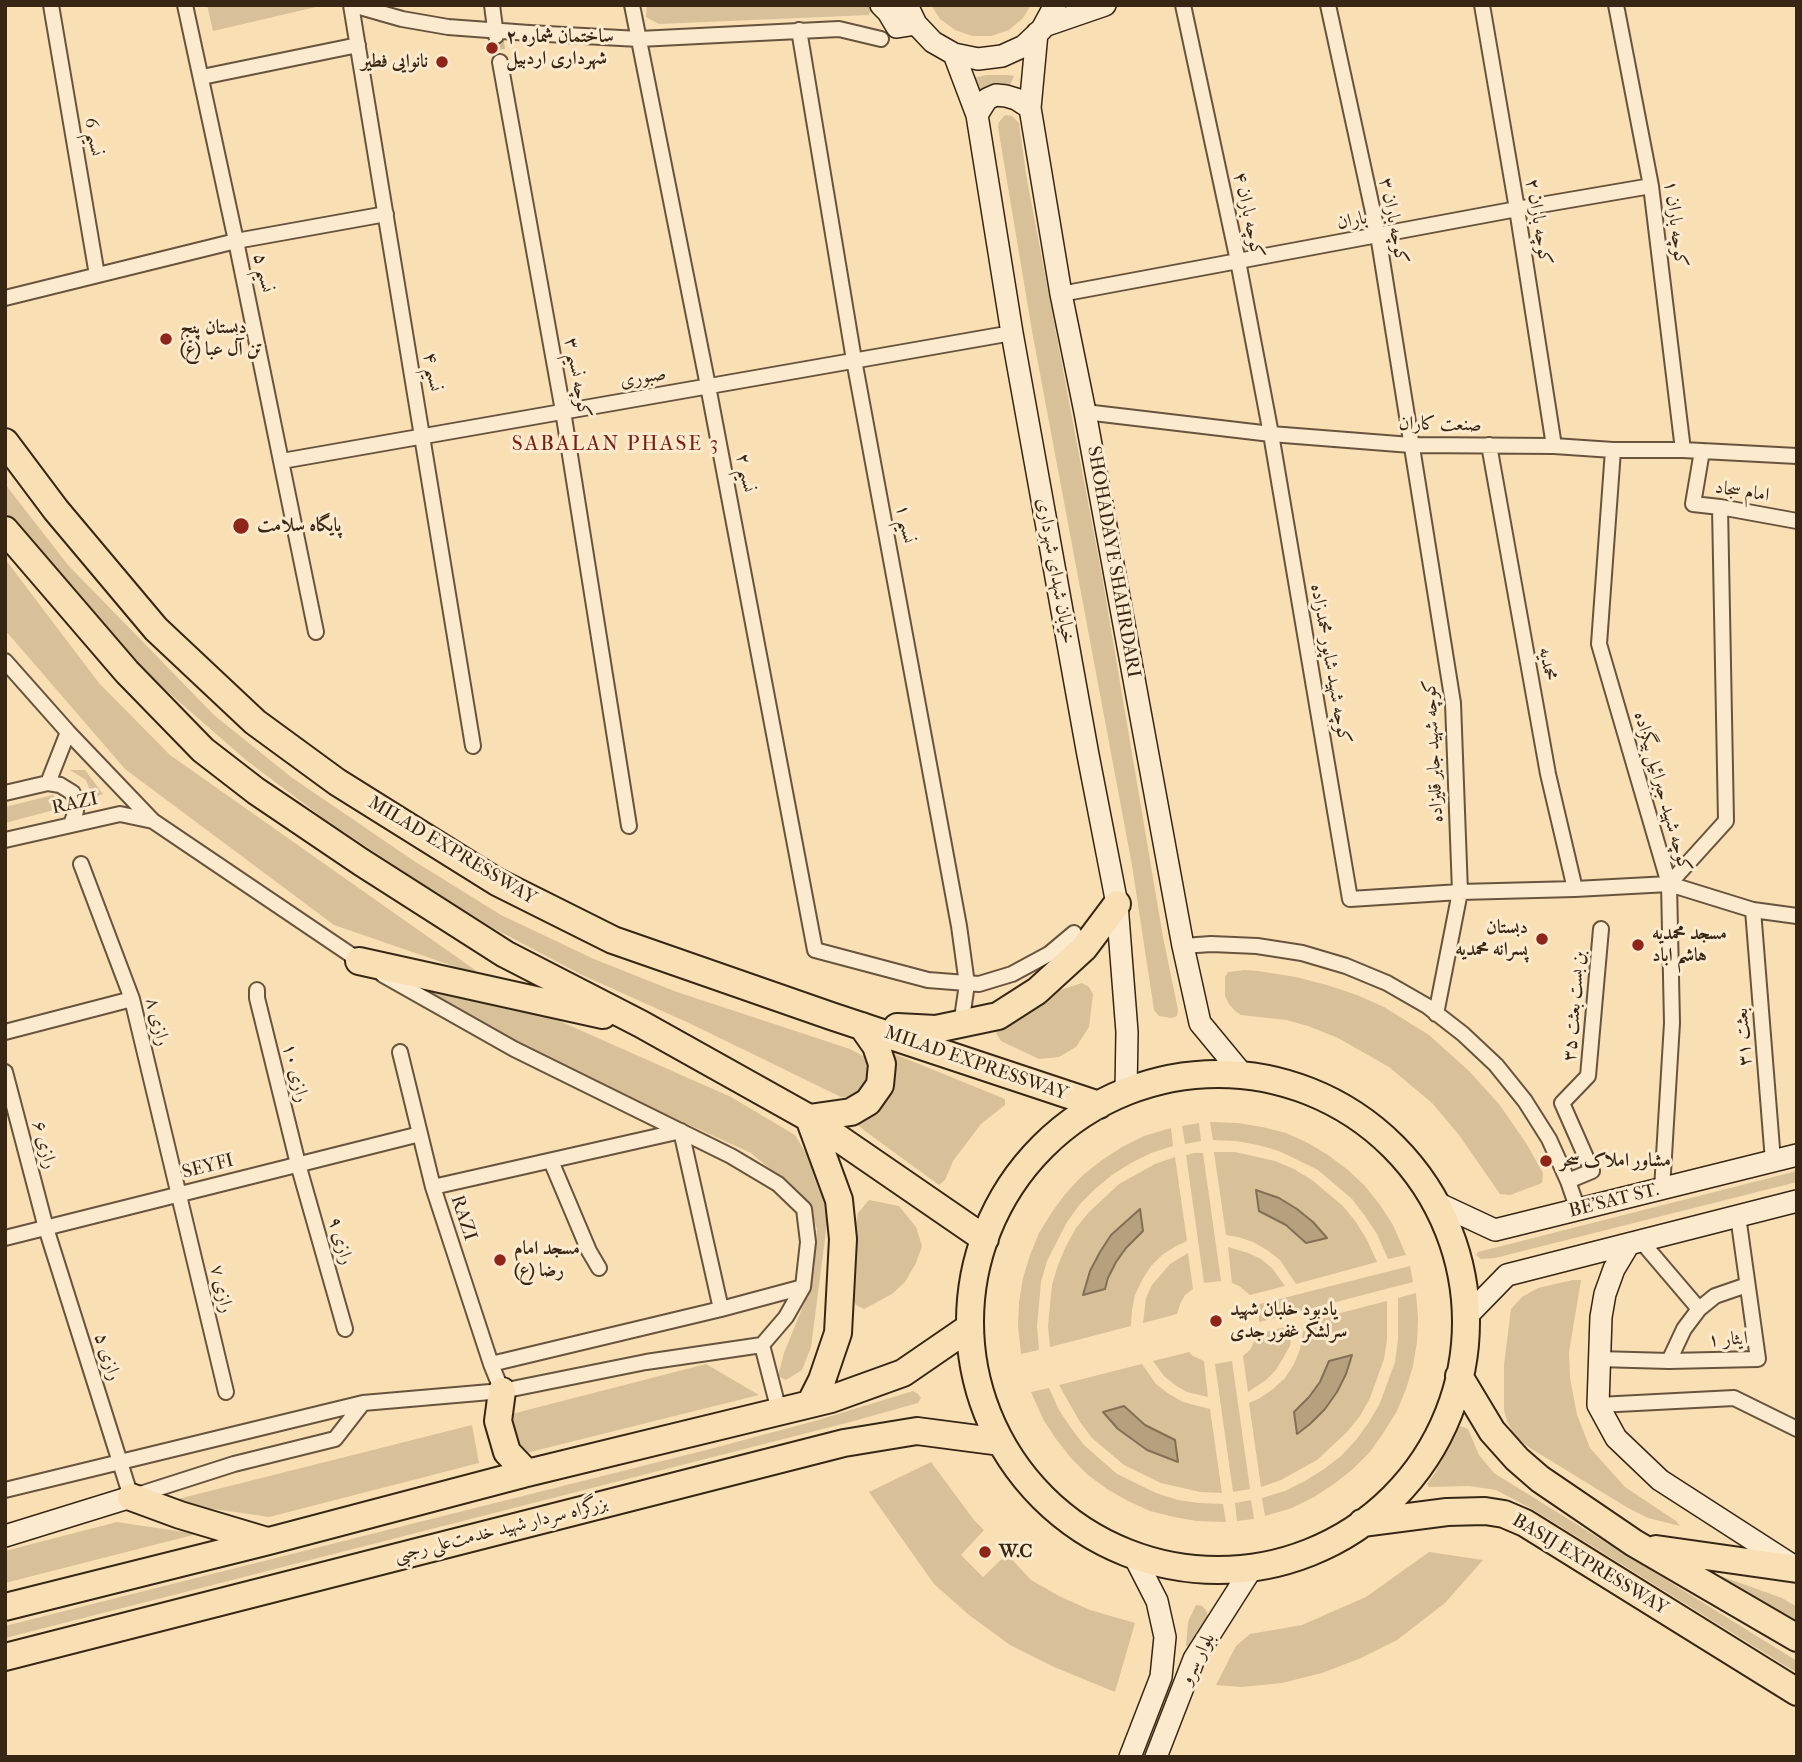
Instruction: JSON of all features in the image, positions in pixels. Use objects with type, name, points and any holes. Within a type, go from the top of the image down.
[{"type":"highway","name":"MILAD EXPRESSWAY","points":[[5,442],[56,510],[156,629],[255,722],[337,782],[497,882],[613,940],[1099,1105]]},
{"type":"highway","points":[[5,530],[127,672],[203,750],[246,783],[361,862],[505,954],[641,1024],[809,1118],[985,1239]]},
{"type":"highway","points":[[862,1026],[936,1030],[998,1016],[1037,991],[1084,948],[1117,904]]},
{"type":"highway","points":[[359,961],[641,1024]]},
{"type":"highway","points":[[809,1118],[850,1112],[868,1102],[880,1085],[882,1065],[876,1046],[862,1026]]},
{"type":"highway","points":[[1244,1075],[1302,1088],[1355,1115],[1379,1133],[1419,1177],[1448,1229],[1457,1258],[1466,1317],[1464,1347],[1451,1405],[1424,1459],[1399,1490],[1362,1523],[1310,1552],[1281,1562],[1252,1568],[1192,1569],[1134,1556],[1107,1544],[1081,1529],[1035,1491],[1017,1468],[988,1415],[973,1357],[971,1297],[985,1239],[1012,1185],[1030,1161],[1074,1121],[1099,1105],[1154,1082],[1184,1076],[1244,1075]]},
{"type":"highway","points":[[809,1118],[839,1200],[842,1240],[838,1334],[822,1380],[810,1404]]},
{"type":"highway","points":[[5,1607],[527,1473],[831,1399],[902,1373],[970,1327]]},
{"type":"highway","points":[[1459,1376],[1492,1430],[1517,1459],[1540,1479],[1643,1548],[1797,1638]]},
{"type":"highway","points":[[502,1391],[498,1421],[507,1452],[527,1473]]},
{"type":"highway","name":"بزرگراه سردار شهید خدمت‌علی رجبی","points":[[5,1657],[844,1443],[917,1431],[1001,1442]]},
{"type":"highway","points":[[131,1497],[269,1541]]},
{"type":"highway","name":"BASIJ EXPRESSWAY","points":[[1362,1523],[1447,1512],[1485,1511],[1504,1514],[1525,1523],[1797,1692]]},
{"type":"highway","points":[[1643,1548],[1797,1568]]},
{"type":"main road","points":[[881,5],[897,27],[912,15],[933,42],[954,54],[978,59],[1002,56],[1024,46],[1041,30],[1055,5]]},
{"type":"main road","points":[[1041,30],[1105,5]]},
{"type":"main road","name":"SHOHADAYE SHAHRDARI","points":[[1041,30],[1030,108],[1061,294],[1183,946],[1199,1023],[1244,1075]]},
{"type":"main road","name":"خیابان شهدای شهرداری","points":[[954,54],[976,115],[1012,333],[1117,904],[1127,1032],[1126,1092]]},
{"type":"main road","points":[[976,115],[987,99],[996,96],[1016,99],[1030,108]]},
{"type":"main road","name":"BE'SAT ST.","points":[[1435,1202],[1495,1230],[1797,1155]]},
{"type":"main road","points":[[1466,1317],[1507,1275],[1797,1201]]},
{"type":"main road","points":[[1635,1242],[1614,1269],[1605,1294],[1598,1359],[1598,1405],[1616,1438],[1660,1480],[1797,1568]]},
{"type":"main road","points":[[5,1536],[131,1497]]},
{"type":"main road","name":"بلوار سرو","points":[[1130,1757],[1161,1676],[1165,1637],[1157,1601],[1134,1556]]},
{"type":"main road","name":"بلوار سرو","points":[[1156,1757],[1194,1660],[1252,1568]]},
{"type":"street","name":"نسیم 6","points":[[51,5],[97,275]]},
{"type":"street","name":"نسیم ۵","points":[[185,5],[316,632]]},
{"type":"street","points":[[352,5],[413,21],[496,33],[639,39],[839,29],[881,39]]},
{"type":"street","name":"نسیم ۴","points":[[352,5],[473,746]]},
{"type":"street","points":[[492,5],[496,33]]},
{"type":"street","name":"نسیم ۲","points":[[632,5],[708,386],[815,950],[928,980],[967,984]]},
{"type":"street","name":"کوچه باران ۴","points":[[1183,5],[1238,261],[1271,435]]},
{"type":"street","name":"کوچه باران ۳","points":[[1328,5],[1378,236],[1411,445]]},
{"type":"street","name":"کوچه باران ۲","points":[[1482,5],[1554,446]]},
{"type":"street","name":"کوچه باران ۱","points":[[1616,5],[1651,186],[1683,450]]},
{"type":"street","name":"نسیم ۱","points":[[799,30],[854,360],[959,926],[967,984],[961,1025]]},
{"type":"street","points":[[202,77],[358,44]]},
{"type":"street","name":"کوچه نسیم ۳","points":[[500,62],[564,411],[629,826]]},
{"type":"street","name":"باران","points":[[1061,294],[1651,186]]},
{"type":"street","points":[[5,298],[236,241],[386,214]]},
{"type":"street","name":"صبوری","points":[[282,461],[1012,333]]},
{"type":"street","name":"صنعت کاران","points":[[1085,412],[1271,435],[1411,445],[1554,446],[1797,456]]},
{"type":"street","name":"کوچه شهید شاپور محمدزاده","points":[[1271,435],[1350,899],[1460,892]]},
{"type":"street","name":"کوچه شهید جابر قلیزاده","points":[[1411,445],[1453,703],[1460,892],[1436,1014]]},
{"type":"street","name":"محمدیه","points":[[1489,445],[1548,774],[1575,889]]},
{"type":"street","name":"کوچه شهید جبرائیل بیگزاده","points":[[1613,450],[1599,644],[1670,884],[1672,1023],[1662,1189]]},
{"type":"street","name":"امام سجاد","points":[[1702,451],[1693,504],[1797,521]]},
{"type":"street","points":[[1670,884],[1726,821],[1720,507]]},
{"type":"street","points":[[5,661],[153,821],[359,961],[514,1049],[732,1156],[778,1184],[804,1209],[808,1242],[803,1287],[786,1317],[762,1345],[646,1362],[502,1391],[363,1402],[5,1490]]},
{"type":"street","name":"RAZI","points":[[5,793],[48,783],[68,732]]},
{"type":"street","points":[[48,783],[60,785],[73,793],[76,811],[71,824]]},
{"type":"street","name":"RAZI","points":[[5,840],[120,814],[153,821]]},
{"type":"street","name":"رازی ۸","points":[[81,864],[132,999],[179,1194]]},
{"type":"street","points":[[1460,892],[1670,884],[1753,910],[1797,916]]},
{"type":"street","name":"بعثت ۳۱","points":[[1753,910],[1773,1161]]},
{"type":"street","name":"بن بست بعثت ۳۵","points":[[1569,1181],[1592,1171],[1562,1103],[1588,1076],[1601,929]]},
{"type":"street","points":[[967,984],[979,984],[1012,974],[1049,954],[1074,933]]},
{"type":"street","points":[[1183,946],[1257,946],[1302,953],[1346,966],[1387,984],[1436,1014],[1463,1034],[1496,1065],[1525,1101],[1549,1139],[1569,1181],[1578,1210]]},
{"type":"street","name":"رازی ۱۰","points":[[257,990],[298,1164]]},
{"type":"street","points":[[5,1031],[132,999]]},
{"type":"street","name":"RAZI","points":[[400,1052],[433,1187],[502,1391]]},
{"type":"street","name":"رازی ۶","points":[[5,1072],[46,1228]]},
{"type":"street","points":[[433,1187],[681,1130]]},
{"type":"street","points":[[681,1130],[721,1309]]},
{"type":"street","name":"SEYFI","points":[[5,1238],[420,1133]]},
{"type":"street","points":[[551,1161],[589,1251],[599,1268]]},
{"type":"street","name":"رازی ۹","points":[[298,1164],[345,1329]]},
{"type":"street","name":"رازی ۷","points":[[179,1194],[226,1392]]},
{"type":"street","name":"ایثار ۱","points":[[1598,1359],[1669,1362],[1758,1359],[1738,1216]]},
{"type":"street","name":"رازی ۵","points":[[46,1228],[131,1497]]},
{"type":"street","points":[[1635,1242],[1699,1310]]},
{"type":"street","name":"ایثار ۱","points":[[1669,1362],[1684,1329],[1699,1310],[1715,1296],[1747,1285]]},
{"type":"street","points":[[491,1364],[803,1287]]},
{"type":"street","points":[[762,1345],[779,1411]]},
{"type":"street","points":[[1598,1405],[1734,1398],[1796,1428]]},
{"type":"street","points":[[131,1497],[234,1464],[335,1439],[363,1402]]},
{"type":"shaded area","points":[[207,5],[316,5],[316,7],[213,31]]},
{"type":"shaded area","points":[[647,5],[873,5],[869,15],[659,24],[646,17]]},
{"type":"shaded area","points":[[931,5],[1031,5],[1023,18],[1009,30],[991,36],[972,36],[955,30],[940,19]]},
{"type":"shaded area","points":[[986,75],[1014,76],[1008,90],[981,94],[966,80]]},
{"type":"shaded area","points":[[1005,115],[1012,116],[1019,123],[1026,174],[1102,576],[1163,937],[1178,1010],[1177,1016],[1172,1018],[1159,1016],[1154,1010],[1132,865],[1032,331],[998,127]]},
{"type":"shaded area","points":[[5,484],[68,565],[214,715],[291,777],[414,861],[501,915],[594,959],[677,992],[850,1049],[863,1056],[870,1066],[867,1085],[857,1097],[841,1097],[689,1023],[582,975],[495,929],[323,818],[246,760],[160,685],[89,613],[5,511]]},
{"type":"shaded area","points":[[5,559],[99,683],[170,755],[485,977],[334,925],[125,769],[5,630]]},
{"type":"shaded area","points":[[70,770],[85,770],[103,794],[90,799],[86,780]]},
{"type":"shaded area","points":[[53,795],[59,803],[54,810],[5,823],[5,807]]},
{"type":"shaded area","points":[[1244,970],[1296,977],[1357,995],[1384,1007],[1429,1035],[1469,1071],[1499,1104],[1543,1173],[1542,1183],[1510,1195],[1500,1194],[1459,1135],[1432,1103],[1389,1067],[1338,1038],[1308,1026],[1286,1020],[1241,1015],[1235,1011],[1225,996],[1225,977],[1228,972]]},
{"type":"shaded area","points":[[1082,983],[1089,987],[1093,994],[1089,1027],[1076,1047],[1059,1057],[1039,1059],[1001,1041],[995,1031],[995,1023],[1054,992]]},
{"type":"shaded area","points":[[409,984],[555,1019],[731,1097],[795,1135],[817,1171],[829,1208],[811,1347],[802,1370],[786,1380],[778,1376],[784,1353],[812,1284],[817,1229],[808,1201],[751,1153],[515,1043]]},
{"type":"shaded area","points":[[887,1051],[1005,1099],[1005,1105],[981,1124],[953,1161],[945,1180],[939,1185],[865,1131],[854,1118]]},
{"type":"shaded area","points":[[1210,1122],[1238,1123],[1286,1133],[1328,1155],[1365,1186],[1380,1205],[1393,1225],[1406,1255],[1388,1259],[1377,1234],[1352,1199],[1318,1170],[1279,1151],[1258,1145],[1213,1140]]},
{"type":"shaded area","points":[[1199,1123],[1201,1141],[1185,1144],[1182,1126]]},
{"type":"shaded area","points":[[1171,1128],[1173,1146],[1151,1153],[1112,1175],[1080,1204],[1067,1222],[1047,1261],[1041,1282],[1037,1326],[1039,1350],[1021,1354],[1018,1326],[1023,1278],[1039,1233],[1052,1212],[1083,1175],[1102,1160],[1144,1136]]},
{"type":"shaded area","points":[[1214,1152],[1235,1152],[1275,1161],[1312,1180],[1343,1206],[1356,1222],[1377,1262],[1296,1284],[1280,1260],[1267,1250],[1253,1242],[1226,1235]],"holes":[[[1260,1190],[1297,1209],[1326,1238],[1306,1243],[1286,1225],[1260,1211]]]},
{"type":"shaded area","points":[[1203,1153],[1221,1281],[1204,1283],[1186,1155]]},
{"type":"shaded area","points":[[1175,1157],[1187,1241],[1162,1255],[1151,1266],[1135,1295],[1131,1326],[1050,1347],[1048,1326],[1052,1285],[1066,1246],[1076,1228],[1119,1184],[1155,1164]],"holes":[[[1143,1231],[1116,1262],[1105,1289],[1090,1271],[1111,1235]]]},
{"type":"shaded area","points":[[1797,1171],[1797,1182],[1495,1258],[1481,1259],[1476,1255],[1478,1252]]},
{"type":"shaded area","points":[[1256,1190],[1279,1198],[1297,1209],[1327,1238],[1306,1243],[1286,1225],[1259,1211]]},
{"type":"shaded area","points":[[869,1200],[899,1206],[916,1227],[922,1246],[905,1282],[892,1294],[864,1309],[856,1305],[850,1296],[848,1259],[858,1213]]},
{"type":"shaded area","points":[[1140,1209],[1143,1231],[1116,1262],[1105,1289],[1083,1295],[1090,1271],[1111,1235]]},
{"type":"shaded area","points":[[1228,1247],[1261,1259],[1272,1268],[1285,1286],[1250,1295],[1232,1283]]},
{"type":"shaded area","points":[[1188,1253],[1193,1289],[1185,1295],[1177,1314],[1143,1323],[1146,1298],[1152,1285],[1170,1264]]},
{"type":"shaded area","points":[[1410,1266],[1413,1282],[1259,1322],[1256,1305]]},
{"type":"shaded area","points":[[1581,1280],[1569,1352],[1570,1378],[1577,1415],[1590,1448],[1625,1487],[1680,1526],[1648,1518],[1628,1508],[1530,1448],[1514,1435],[1507,1421],[1504,1410],[1504,1365],[1511,1309],[1522,1297],[1538,1288]]},
{"type":"shaded area","points":[[1416,1293],[1418,1318],[1413,1366],[1397,1411],[1384,1432],[1370,1452],[1334,1484],[1292,1508],[1265,1516],[1262,1498],[1285,1491],[1324,1469],[1341,1456],[1369,1422],[1380,1403],[1395,1362],[1398,1298]]},
{"type":"shaded area","points":[[1387,1301],[1384,1359],[1370,1398],[1347,1432],[1317,1460],[1281,1480],[1261,1487],[1249,1403],[1273,1389],[1285,1378],[1300,1349],[1305,1322]],"holes":[[[1329,1361],[1346,1374],[1325,1409],[1310,1424],[1294,1412],[1320,1382]]]},
{"type":"shaded area","points":[[1293,1325],[1290,1346],[1276,1370],[1248,1392],[1243,1356],[1250,1350],[1258,1334]]},
{"type":"shaded area","points":[[1189,1352],[1204,1361],[1208,1397],[1187,1392],[1175,1385],[1153,1361]]},
{"type":"shaded area","points":[[1352,1355],[1337,1392],[1325,1409],[1297,1434],[1294,1412],[1320,1382],[1329,1361]]},
{"type":"shaded area","points":[[1232,1361],[1250,1489],[1233,1492],[1215,1364]]},
{"type":"shaded area","points":[[706,1364],[759,1395],[518,1455],[508,1415]]},
{"type":"shaded area","points":[[1142,1364],[1156,1384],[1169,1394],[1183,1402],[1210,1409],[1222,1493],[1200,1492],[1161,1483],[1124,1465],[1092,1438],[1059,1385]],"holes":[[[1124,1406],[1145,1425],[1175,1440],[1147,1451],[1118,1429]]]},
{"type":"shaded area","points":[[1049,1388],[1059,1410],[1084,1445],[1117,1474],[1156,1493],[1178,1500],[1223,1504],[1226,1522],[1197,1521],[1150,1511],[1107,1489],[1088,1475],[1056,1439],[1031,1392]]},
{"type":"shaded area","points":[[913,1391],[921,1398],[918,1403],[850,1422],[5,1638],[5,1626],[710,1449]]},
{"type":"shaded area","points":[[1124,1406],[1145,1425],[1175,1440],[1178,1462],[1147,1450],[1118,1429],[1103,1412]]},
{"type":"shaded area","points":[[472,1425],[479,1463],[269,1517],[166,1502]]},
{"type":"shaded area","points":[[1460,1426],[1468,1429],[1479,1455],[1494,1473],[1797,1661],[1797,1673],[1532,1509],[1496,1490],[1469,1486],[1429,1487],[1427,1484]]},
{"type":"shaded area","points":[[931,1462],[984,1530],[961,1555],[983,1577],[1007,1554],[1031,1580],[1059,1596],[1090,1610],[1135,1623],[1115,1692],[1054,1667],[1010,1645],[969,1615],[934,1584],[869,1492]]},
{"type":"shaded area","points":[[1251,1500],[1254,1519],[1237,1521],[1235,1503]]},
{"type":"shaded area","points":[[117,1522],[197,1534],[5,1583],[5,1551]]},
{"type":"shaded area","points":[[1429,1552],[1483,1560],[1445,1603],[1397,1640],[1322,1673],[1282,1683],[1242,1687],[1216,1685],[1236,1646],[1250,1634],[1302,1625],[1366,1597]]},
{"type":"shaded area","points":[[1715,1574],[1782,1598],[1797,1607],[1797,1624]]},
{"type":"shaded area","points":[[1196,1605],[1202,1606],[1208,1615],[1189,1648],[1186,1646],[1188,1622]]},
{"type":"tunnel","points":[[496,36],[500,62]]},
{"type":"place","name":"ساختمان شماره ۲ شهرداری اردبیل","points":[[492,48]]},
{"type":"place","name":"نانوایی فطیر","points":[[442,62]]},
{"type":"place","name":"دبستان پنج تن آل عبا (ع)","points":[[166,339]]},
{"type":"place","name":"پایگاه سلامت","points":[[241,526]]},
{"type":"place","name":"دبستان پسرانه محمدیه","points":[[1542,939]]},
{"type":"place","name":"مسجد محمدیه هاشم اباد","points":[[1638,945]]},
{"type":"place","name":"مشاور املاک سحر","points":[[1546,1161]]},
{"type":"place","name":"مسجد امام رضا (ع)","points":[[500,1260]]},
{"type":"place","name":"یادبود خلبان شهید سرلشکر غفور جدی","points":[[1216,1321]]},
{"type":"place","name":"W.C","points":[[985,1552]]},
{"type":"district","name":"SABALAN PHASE 3","points":[[616,445]]}]
